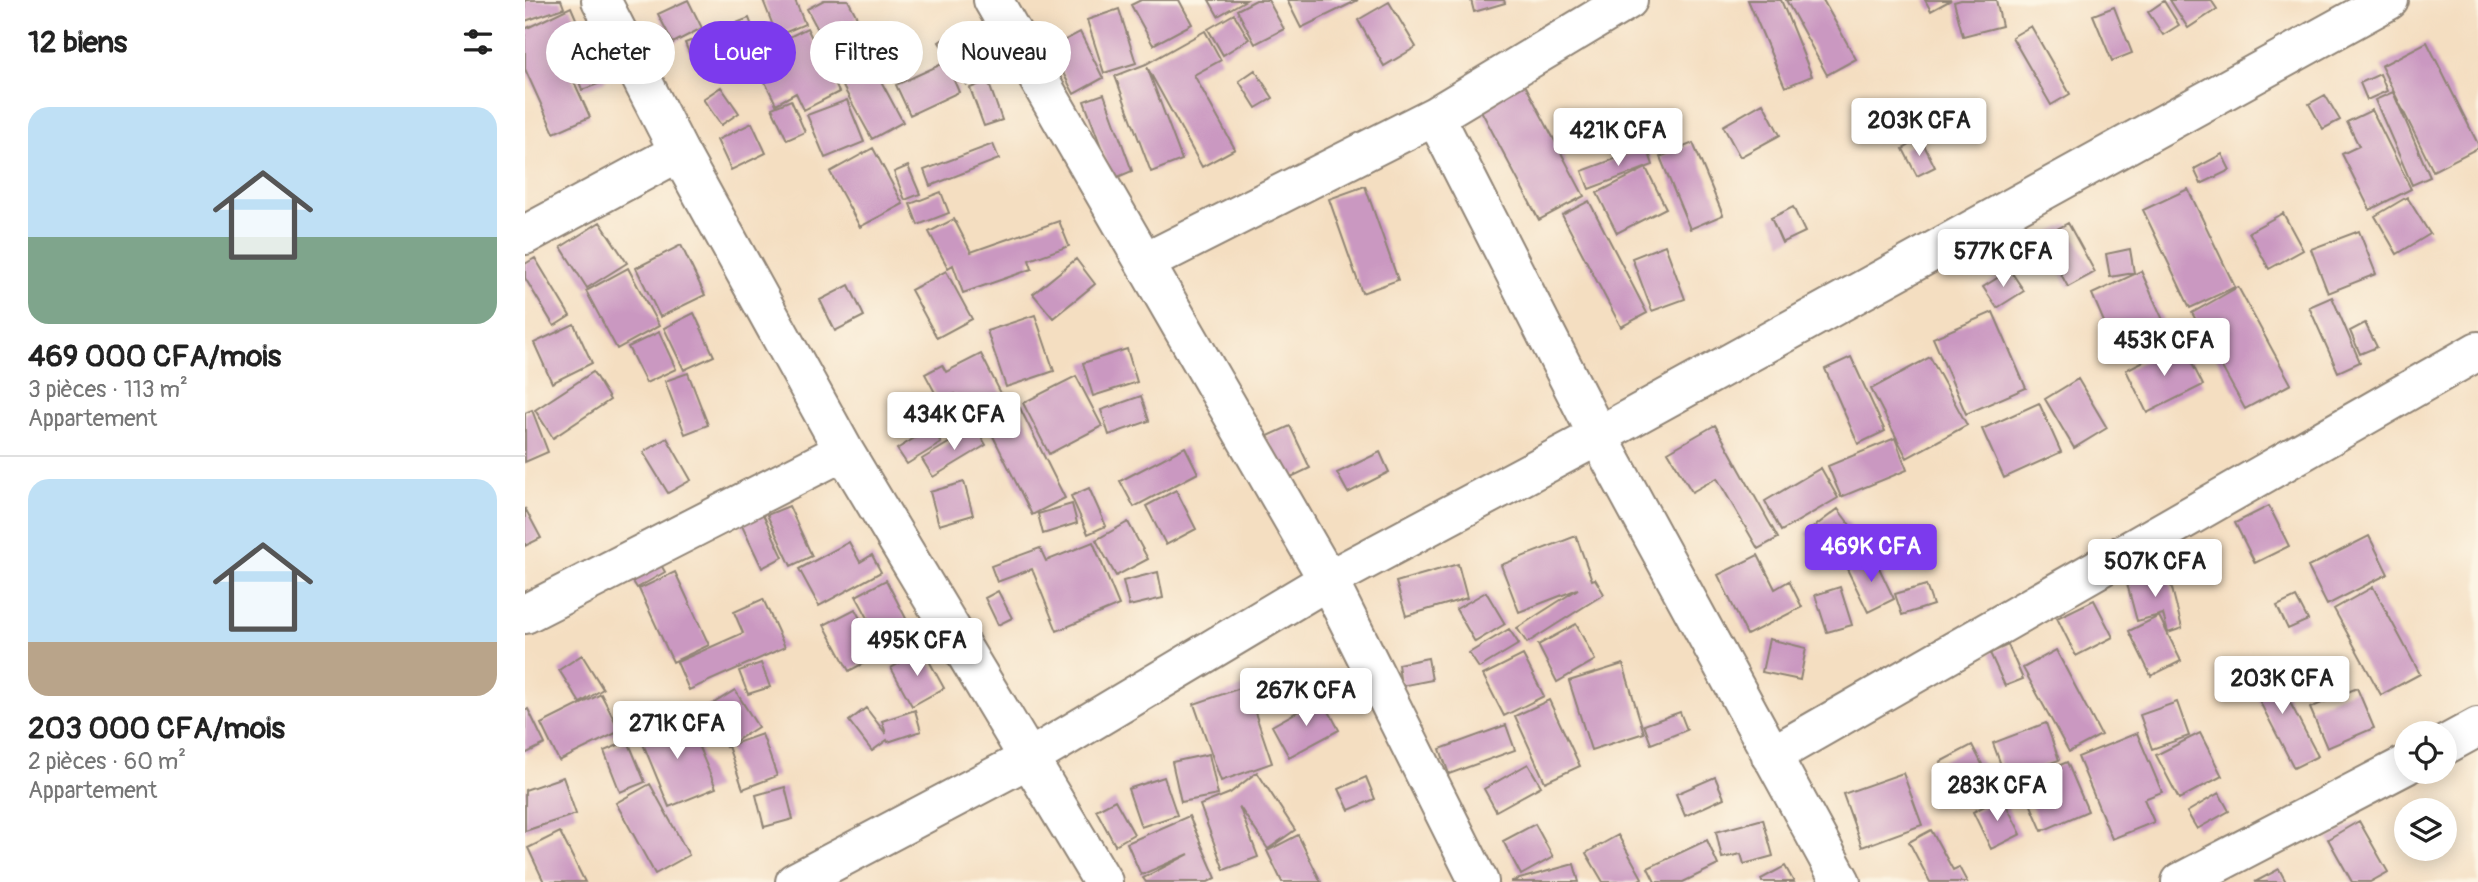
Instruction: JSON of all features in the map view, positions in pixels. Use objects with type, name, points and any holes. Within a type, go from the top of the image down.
[{"type":"street","points":[[601,0],[679,152],[844,451],[1103,882]]},
{"type":"street","points":[[993,0],[1328,580],[1479,882]]},
{"type":"street","points":[[1146,262],[1435,116],[1628,0]]},
{"type":"street","points":[[795,882],[1030,758],[1328,580],[1598,436],[2389,0]]},
{"type":"street","points":[[1435,116],[1598,436],[1842,882]]},
{"type":"street","points":[[525,235],[679,152]]},
{"type":"street","points":[[1771,756],[2478,351]]},
{"type":"street","points":[[525,614],[844,451]]},
{"type":"street","points":[[2457,738],[2478,727]]},
{"type":"street","points":[[2181,882],[2394,771]]},
{"type":"building","points":[[525,0],[561,0],[564,8],[525,21]]},
{"type":"building","points":[[688,0],[698,21],[689,21],[689,35],[675,42],[675,21],[662,21],[658,14]]},
{"type":"building","points":[[763,0],[795,0],[805,24],[796,28],[796,21],[771,21]]},
{"type":"building","points":[[824,0],[848,0],[858,19],[813,21],[807,9]]},
{"type":"building","points":[[1141,0],[1179,0],[1192,24],[1153,45],[1131,5]]},
{"type":"building","points":[[1209,0],[1246,0],[1218,16]]},
{"type":"building","points":[[1256,0],[1268,0],[1284,29],[1255,44],[1237,10]]},
{"type":"building","points":[[1287,0],[1358,0],[1301,28]]},
{"type":"building","points":[[1471,0],[1504,0],[1505,3],[1474,12]]},
{"type":"building","points":[[1748,0],[1781,0],[1812,76],[1785,87]]},
{"type":"building","points":[[1786,0],[1823,0],[1856,59],[1827,75]]},
{"type":"building","points":[[1925,0],[1951,0],[1931,11]]},
{"type":"building","points":[[1996,0],[2002,26],[1963,36],[1954,2]]},
{"type":"building","points":[[2170,0],[2211,0],[2217,9],[2188,28]]},
{"type":"building","points":[[2164,1],[2179,25],[2163,35],[2148,12]]},
{"type":"building","points":[[1389,2],[1416,47],[1384,66],[1358,20]]},
{"type":"building","points":[[571,7],[577,21],[546,21],[546,84],[575,84],[590,117],[554,133],[525,69],[525,29]]},
{"type":"building","points":[[2114,7],[2132,53],[2112,61],[2093,15]]},
{"type":"building","points":[[1119,9],[1136,63],[1104,73],[1087,20]]},
{"type":"building","points":[[1234,14],[1249,39],[1223,55],[1208,29]]},
{"type":"building","points":[[2031,26],[2070,94],[2051,105],[2012,37]]},
{"type":"building","points":[[807,28],[810,34],[810,84],[835,84],[839,92],[804,110],[796,93],[776,104],[766,84],[796,84],[796,34]]},
{"type":"building","points":[[1205,31],[1221,60],[1194,75],[1235,149],[1202,167],[1147,67],[1182,160],[1151,172],[1115,76],[1146,64]]},
{"type":"building","points":[[1080,32],[1103,78],[1074,94],[1069,84],[1071,84],[1071,37]]},
{"type":"building","points":[[2427,42],[2478,144],[2478,148],[2433,171],[2381,66]]},
{"type":"building","points":[[937,66],[937,84],[956,84],[959,92],[910,115],[896,85],[923,84],[923,73]]},
{"type":"building","points":[[1255,70],[1273,98],[1256,108],[1239,81]]},
{"type":"building","points":[[2380,74],[2387,91],[2367,100],[2360,83]]},
{"type":"building","points":[[1522,79],[1584,196],[1539,220],[1477,103]]},
{"type":"building","points":[[580,84],[598,84],[582,90]]},
{"type":"building","points":[[842,84],[883,84],[903,122],[872,139]]},
{"type":"building","points":[[989,84],[1002,120],[984,126],[970,88]]},
{"type":"building","points":[[721,87],[739,113],[721,125],[703,99]]},
{"type":"building","points":[[2393,92],[2430,177],[2412,185],[2375,100]]},
{"type":"building","points":[[1104,94],[1132,171],[1113,179],[1084,101]]},
{"type":"building","points":[[2325,95],[2340,120],[2323,129],[2309,104]]},
{"type":"building","points":[[791,100],[805,132],[787,140],[772,108]]},
{"type":"building","points":[[847,100],[864,142],[825,158],[807,115]]},
{"type":"building","points":[[1763,103],[1780,135],[1740,157],[1723,126]]},
{"type":"building","points":[[2372,110],[2411,189],[2370,210],[2342,154],[2359,146],[2347,122]]},
{"type":"building","points":[[752,123],[766,153],[731,170],[717,140]]},
{"type":"building","points":[[1921,139],[1935,167],[1917,176],[1903,149]]},
{"type":"building","points":[[1693,143],[1723,215],[1690,229],[1660,157]]},
{"type":"building","points":[[993,144],[999,159],[930,186],[924,170]]},
{"type":"building","points":[[1647,147],[1653,165],[1589,189],[1582,171]]},
{"type":"building","points":[[873,148],[903,204],[860,227],[830,172]]},
{"type":"building","points":[[2222,154],[2230,170],[2201,184],[2194,169]]},
{"type":"building","points":[[908,166],[920,194],[905,200],[894,172]]},
{"type":"building","points":[[1646,168],[1666,208],[1617,233],[1597,193]]},
{"type":"building","points":[[1365,186],[1398,280],[1362,293],[1329,199]]},
{"type":"building","points":[[2188,189],[2235,287],[2190,308],[2143,210]]},
{"type":"building","points":[[941,192],[949,213],[918,225],[910,204]]},
{"type":"building","points":[[2407,197],[2430,234],[2397,254],[2375,216]]},
{"type":"building","points":[[1589,201],[1647,313],[1621,327],[1562,215]]},
{"type":"building","points":[[1793,207],[1805,232],[1782,243],[1771,218]]},
{"type":"building","points":[[2283,213],[2303,250],[2269,269],[2249,232]]},
{"type":"building","points":[[954,219],[971,252],[1059,221],[1069,246],[1029,260],[1032,269],[963,293],[953,265],[948,268],[929,232]]},
{"type":"building","points":[[600,222],[627,263],[587,288],[561,247]]},
{"type":"building","points":[[2068,223],[2095,272],[2068,287],[2041,238]]},
{"type":"building","points":[[2359,231],[2376,274],[2328,293],[2311,249]]},
{"type":"building","points":[[681,245],[705,295],[660,317],[636,268]]},
{"type":"building","points":[[1665,245],[1685,299],[1652,311],[1632,258]]},
{"type":"building","points":[[2130,249],[2134,273],[2110,277],[2106,254]]},
{"type":"building","points":[[535,258],[570,316],[554,326],[525,278],[525,264]]},
{"type":"building","points":[[1076,259],[1095,284],[1053,318],[1033,294]]},
{"type":"building","points":[[628,268],[659,326],[617,349],[586,291]]},
{"type":"building","points":[[2010,270],[2024,291],[1997,308],[1983,287]]},
{"type":"building","points":[[946,271],[972,319],[937,338],[911,290]]},
{"type":"building","points":[[2141,271],[2163,320],[2113,343],[2092,294]]},
{"type":"building","points":[[849,285],[864,316],[835,331],[820,300]]},
{"type":"building","points":[[2238,287],[2291,384],[2245,409],[2192,313]]},
{"type":"building","points":[[2332,297],[2360,362],[2338,372],[2309,307]]},
{"type":"building","points":[[1993,312],[2026,388],[1966,414],[1933,338]]},
{"type":"building","points":[[694,313],[714,356],[684,370],[664,328]]},
{"type":"building","points":[[1035,315],[1054,371],[1006,387],[987,331]]},
{"type":"building","points":[[2365,323],[2377,347],[2360,354],[2350,331]]},
{"type":"building","points":[[574,324],[592,363],[552,383],[534,343]]},
{"type":"building","points":[[659,332],[676,369],[646,383],[628,347]]},
{"type":"building","points":[[2181,342],[2203,385],[2147,413],[2126,370]]},
{"type":"building","points":[[1127,349],[1137,382],[1093,396],[1083,363]]},
{"type":"building","points":[[981,354],[1008,407],[972,426],[955,394],[940,402],[925,374],[942,365],[946,372]]},
{"type":"building","points":[[1851,357],[1885,431],[1858,444],[1825,369]]},
{"type":"building","points":[[1930,357],[1967,425],[1907,458],[1871,389]]},
{"type":"building","points":[[593,372],[610,400],[553,438],[535,410]]},
{"type":"building","points":[[688,373],[708,425],[685,434],[665,381]]},
{"type":"building","points":[[1076,376],[1102,426],[1049,454],[1023,403]]},
{"type":"building","points":[[2078,379],[2107,428],[2074,448],[2045,399]]},
{"type":"building","points":[[1141,396],[1149,421],[1109,435],[1101,410]]},
{"type":"building","points":[[2039,403],[2061,452],[2004,478],[1982,429]]},
{"type":"building","points":[[1020,408],[1065,498],[1032,515],[987,424]]},
{"type":"building","points":[[532,410],[548,452],[525,462],[525,413]]},
{"type":"building","points":[[1715,425],[1778,538],[1758,549],[1717,478],[1692,492],[1668,452]]},
{"type":"building","points":[[1290,426],[1310,468],[1287,479],[1266,437]]},
{"type":"building","points":[[932,427],[941,443],[907,464],[897,449]]},
{"type":"building","points":[[975,427],[986,445],[933,477],[922,459]]},
{"type":"building","points":[[667,438],[691,480],[668,493],[643,452]]},
{"type":"building","points":[[1895,438],[1907,470],[1841,497],[1828,466]]},
{"type":"building","points":[[1185,447],[1198,473],[1134,507],[1120,481]]},
{"type":"building","points":[[1380,452],[1389,472],[1348,493],[1337,473]]},
{"type":"building","points":[[1821,468],[1838,498],[1781,531],[1765,501]]},
{"type":"building","points":[[964,482],[973,515],[939,525],[930,492]]},
{"type":"building","points":[[1089,488],[1106,526],[1088,534],[1071,496]]},
{"type":"building","points":[[1176,490],[1196,529],[1166,545],[1146,506]]},
{"type":"building","points":[[754,495],[783,557],[762,568],[732,505]]},
{"type":"building","points":[[1072,504],[1077,523],[1043,534],[1038,514]]},
{"type":"building","points":[[789,506],[812,556],[791,566],[767,515]]},
{"type":"building","points":[[2269,506],[2289,546],[2255,563],[2235,523]]},
{"type":"building","points":[[525,508],[541,538],[525,546]]},
{"type":"building","points":[[1838,509],[1865,545],[1834,569],[1806,533]]},
{"type":"building","points":[[1128,522],[1148,559],[1116,576],[1096,540]]},
{"type":"building","points":[[1576,536],[1592,580],[1595,579],[1604,594],[1527,643],[1517,628],[1578,589],[1519,612],[1501,565]]},
{"type":"building","points":[[2369,536],[2388,574],[2327,605],[2308,567]]},
{"type":"building","points":[[849,542],[860,562],[872,555],[881,572],[819,606],[799,569]]},
{"type":"building","points":[[1093,542],[1119,605],[1057,631],[1032,569],[997,582],[991,566],[1040,548],[1046,561]]},
{"type":"building","points":[[653,551],[665,572],[637,588],[624,567]]},
{"type":"building","points":[[1758,555],[1775,589],[1789,581],[1802,607],[1747,635],[1718,575]]},
{"type":"building","points":[[1873,555],[1894,599],[1868,612],[1847,569]]},
{"type":"building","points":[[1458,564],[1467,598],[1406,616],[1396,582]]},
{"type":"building","points":[[2167,569],[2182,628],[2168,633],[2163,614],[2137,621],[2126,580]]},
{"type":"building","points":[[675,572],[709,645],[673,662],[639,589]]},
{"type":"building","points":[[1158,572],[1163,598],[1129,606],[1123,581]]},
{"type":"building","points":[[886,580],[911,628],[882,644],[856,596]]},
{"type":"building","points":[[1926,585],[1933,605],[1902,615],[1895,594]]},
{"type":"building","points":[[1840,587],[1852,625],[1827,632],[1815,595]]},
{"type":"building","points":[[2373,587],[2420,674],[2381,695],[2334,609]]},
{"type":"building","points":[[998,591],[1012,618],[998,625],[985,598]]},
{"type":"building","points":[[1486,592],[1505,624],[1475,642],[1456,609]]},
{"type":"building","points":[[2296,597],[2308,620],[2288,629],[2277,606]]},
{"type":"building","points":[[763,599],[785,647],[689,690],[677,662],[743,633],[734,612]]},
{"type":"building","points":[[2094,600],[2113,637],[2076,656],[2057,618]]},
{"type":"building","points":[[855,609],[879,655],[849,671],[824,625]]},
{"type":"building","points":[[2159,616],[2181,661],[2151,676],[2129,631]]},
{"type":"building","points":[[1576,624],[1595,660],[1557,682],[1538,645]]},
{"type":"building","points":[[1509,629],[1519,644],[1479,668],[1469,653]]},
{"type":"building","points":[[1769,639],[1806,648],[1800,680],[1762,672]]},
{"type":"building","points":[[2008,645],[2023,679],[2005,686],[1990,653]]},
{"type":"building","points":[[923,650],[944,688],[912,706],[891,668]]},
{"type":"building","points":[[2056,650],[2101,735],[2069,752],[2023,668]]},
{"type":"building","points":[[582,655],[603,689],[580,703],[559,670]]},
{"type":"building","points":[[1523,655],[1544,696],[1504,716],[1483,675]]},
{"type":"building","points":[[1428,658],[1432,680],[1401,686],[1398,664]]},
{"type":"building","points":[[761,663],[770,687],[748,694],[739,671]]},
{"type":"building","points":[[1623,664],[1644,733],[1591,750],[1569,681]]},
{"type":"building","points":[[2270,664],[2318,756],[2294,768],[2247,677]]},
{"type":"building","points":[[1246,686],[1272,763],[1221,781],[1194,704]]},
{"type":"building","points":[[2357,688],[2374,728],[2327,748],[2310,708]]},
{"type":"building","points":[[735,690],[758,727],[726,747],[703,710]]},
{"type":"building","points":[[601,694],[620,731],[559,761],[541,724]]},
{"type":"building","points":[[1322,698],[1339,730],[1289,757],[1272,726]]},
{"type":"building","points":[[1549,700],[1580,766],[1545,782],[1515,716]]},
{"type":"building","points":[[2177,702],[2189,736],[2152,749],[2140,715]]},
{"type":"building","points":[[866,708],[886,734],[882,721],[915,710],[921,731],[888,742],[887,740],[872,751],[849,721]]},
{"type":"building","points":[[528,709],[545,744],[525,754],[525,710]]},
{"type":"building","points":[[1680,712],[1687,730],[1651,744],[1644,725]]},
{"type":"building","points":[[685,714],[716,788],[669,807],[639,734]]},
{"type":"building","points":[[2046,723],[2059,760],[2006,779],[1993,743]]},
{"type":"building","points":[[1506,725],[1515,750],[1449,774],[1440,749]]},
{"type":"building","points":[[2137,733],[2162,792],[2144,799],[2154,822],[2112,839],[2078,757]]},
{"type":"building","points":[[2200,733],[2222,776],[2179,799],[2156,755]]},
{"type":"building","points":[[762,734],[777,776],[743,789],[728,746]]},
{"type":"building","points":[[628,741],[645,782],[620,792],[604,751]]},
{"type":"building","points":[[1972,745],[1995,789],[1964,806],[1940,762]]},
{"type":"building","points":[[1209,754],[1218,795],[1181,802],[1172,762]]},
{"type":"building","points":[[2067,762],[2088,811],[2042,831],[2021,782]]},
{"type":"building","points":[[1528,764],[1541,786],[1496,811],[1484,789]]},
{"type":"building","points":[[1257,772],[1295,830],[1268,849],[1239,806],[1258,857],[1224,870],[1200,805],[1230,793]]},
{"type":"building","points":[[1903,773],[1922,825],[1862,847],[1843,794]]},
{"type":"building","points":[[563,777],[576,814],[525,831],[525,790]]},
{"type":"building","points":[[1164,777],[1177,815],[1141,827],[1128,789]]},
{"type":"building","points":[[1366,777],[1375,799],[1349,810],[1339,789]]},
{"type":"building","points":[[1715,777],[1724,798],[1685,816],[1676,794]]},
{"type":"building","points":[[650,784],[689,855],[655,874],[616,803]]},
{"type":"building","points":[[785,787],[793,819],[764,827],[756,795]]},
{"type":"building","points":[[2219,793],[2229,811],[2197,829],[2187,812]]},
{"type":"building","points":[[2002,797],[2021,834],[1991,849],[1973,812]]},
{"type":"building","points":[[1115,800],[1134,834],[1115,845],[1096,810]]},
{"type":"building","points":[[1189,816],[1216,878],[1208,882],[1146,882],[1143,878],[1189,854],[1141,875],[1127,843]]},
{"type":"building","points":[[1763,819],[1773,856],[1744,864],[1741,854],[1722,858],[1716,832]]},
{"type":"building","points":[[2359,821],[2388,872],[2370,882],[2352,882],[2328,839]]},
{"type":"building","points":[[1535,824],[1553,857],[1521,875],[1503,841]]},
{"type":"building","points":[[1931,830],[1953,870],[1959,867],[1967,882],[1930,882],[1909,842]]},
{"type":"building","points":[[560,832],[585,882],[544,882],[528,848]]},
{"type":"building","points":[[1298,835],[1321,882],[1282,882],[1267,851]]},
{"type":"building","points":[[1618,835],[1642,878],[1635,882],[1603,882],[1586,853]]},
{"type":"building","points":[[1707,840],[1718,865],[1683,882],[1655,882],[1648,868]]},
{"type":"building","points":[[1574,864],[1579,882],[1512,882],[1512,881]]},
{"type":"building","points":[[1785,866],[1794,882],[1762,882],[1761,879]]},
{"type":"building","points":[[2279,869],[2286,882],[2255,882]]}]
